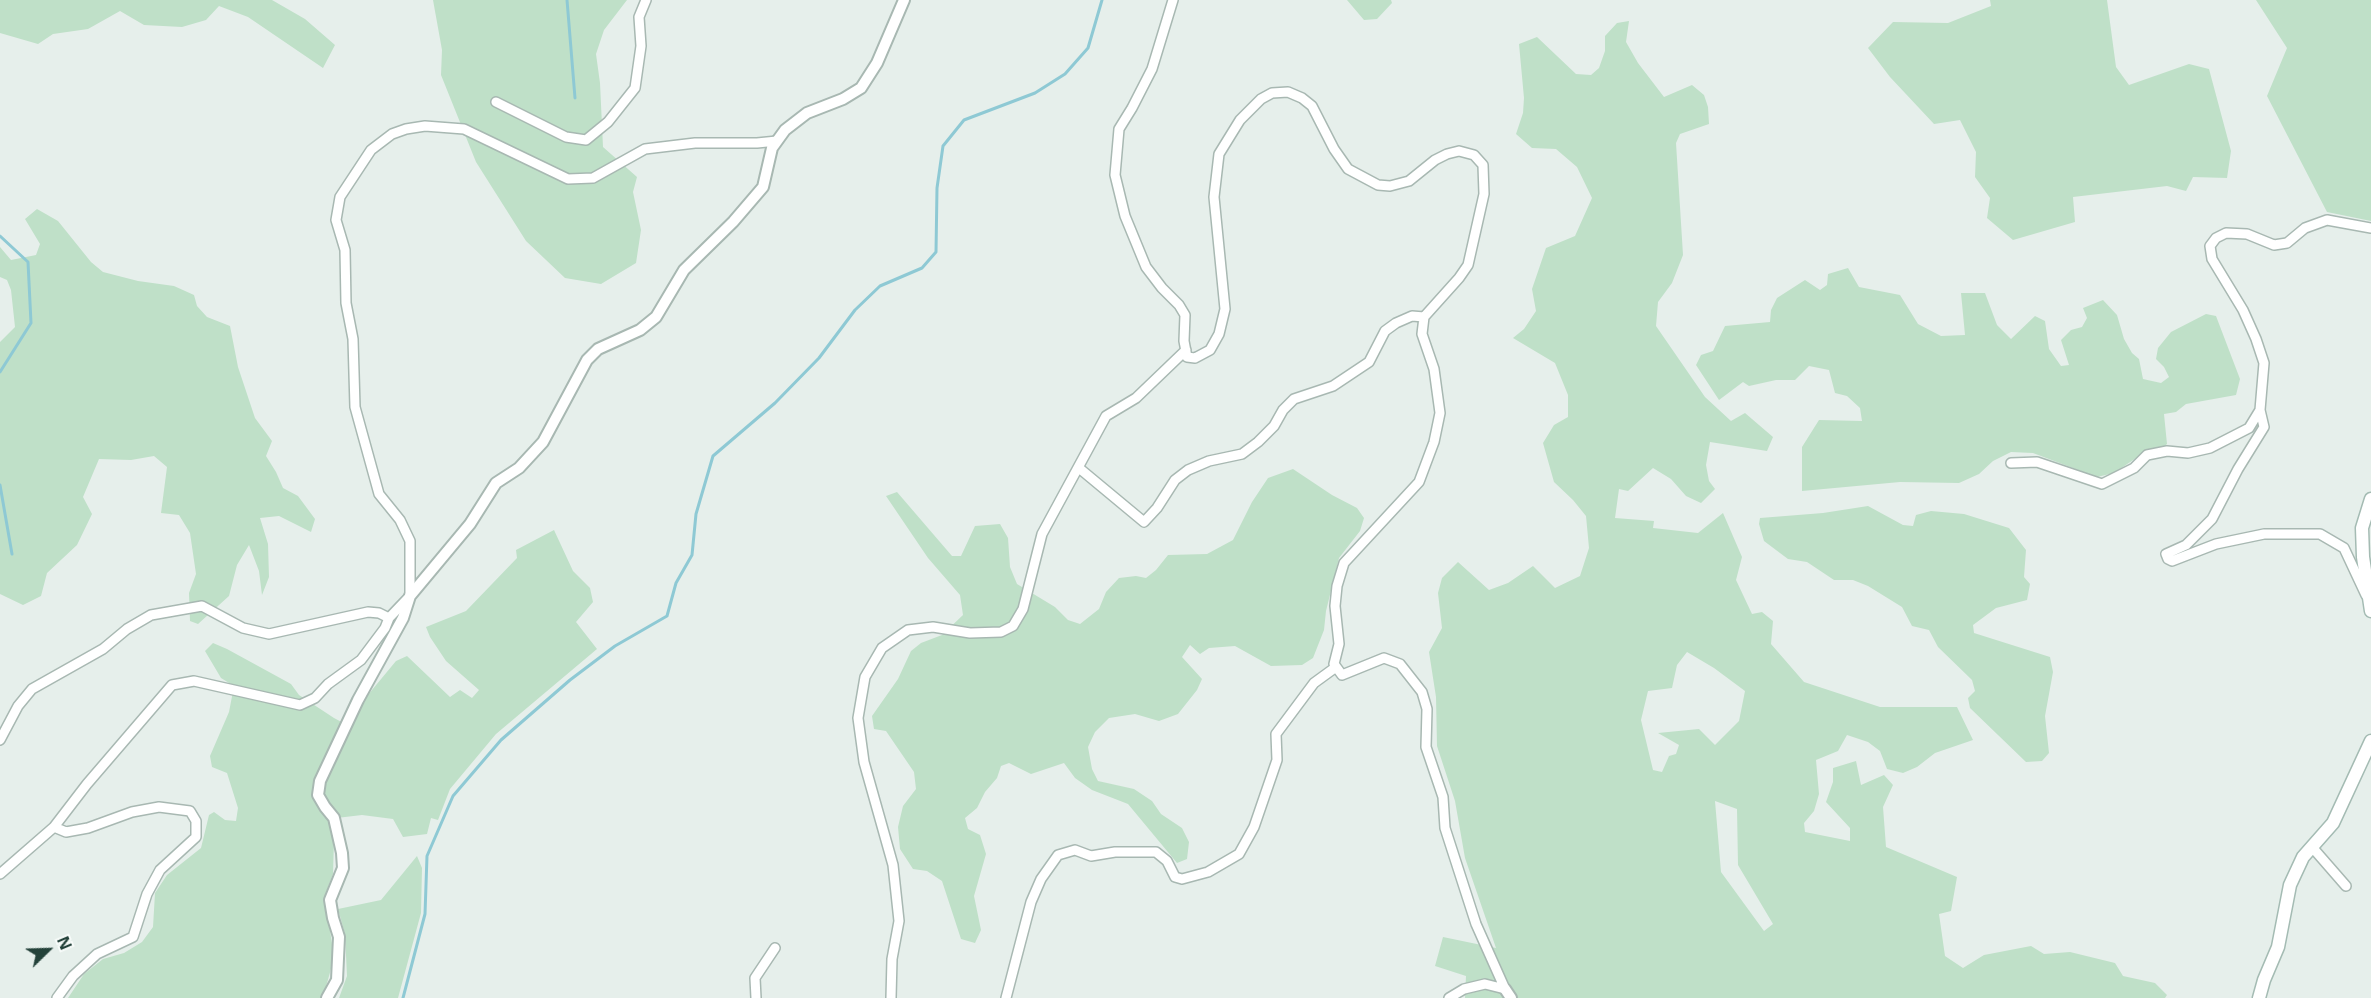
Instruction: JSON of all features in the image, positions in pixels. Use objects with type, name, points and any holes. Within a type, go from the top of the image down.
[{"type":"main road","points":[[2370,607],[2363,557],[2362,528],[2371,499]]},
{"type":"main road","points":[[2259,998],[2278,947],[2290,885],[2303,857],[2333,823],[2370,746]]},
{"type":"street","points":[[496,102],[566,137],[586,140],[608,122],[635,88],[641,46],[639,17],[646,0]]},
{"type":"street","points":[[0,874],[54,827],[87,784],[172,685],[195,681],[300,705],[315,698],[328,684],[361,660],[385,628],[389,618],[470,524],[496,483],[519,468],[543,442],[587,360],[598,349],[640,330],[656,317],[684,270],[733,222],[763,188],[772,148],[784,130],[807,113],[843,99],[861,88],[877,63],[904,0]]},
{"type":"street","points":[[1173,0],[1152,69],[1119,129],[1115,175],[1125,216],[1146,267],[1185,315],[1187,357],[1195,358],[1210,350],[1219,334],[1225,309],[1214,197],[1219,154],[1240,120],[1261,99],[1272,93],[1288,92],[1302,98],[1312,106],[1348,169],[1378,185],[1390,186],[1409,181],[1435,160],[1448,153],[1459,151],[1474,155],[1483,165],[1484,194],[1468,265],[1424,317],[1422,334],[1434,369],[1440,413],[1434,442],[1419,482],[1344,563],[1336,586],[1335,606],[1339,644],[1334,664],[1342,675],[1384,658],[1400,664],[1422,692],[1427,709],[1426,747],[1443,796],[1445,828],[1476,924],[1508,993]]},
{"type":"street","points":[[327,998],[338,980],[339,937],[330,900],[343,868],[334,818],[318,795],[320,781],[358,700],[403,618],[410,596],[410,541],[400,520],[379,494],[355,407],[353,339],[346,303],[345,250],[336,220],[340,197],[371,150],[392,134],[425,126],[464,129],[568,179],[593,178],[645,149],[695,143],[777,141]]},
{"type":"street","points":[[2370,607],[2344,548],[2320,534],[2264,534],[2216,544],[2172,561],[2168,560],[2166,554],[2186,545],[2212,519],[2238,469],[2264,427],[2260,410],[2264,363],[2243,310],[2212,259],[2210,246],[2216,238],[2226,232],[2247,234],[2274,245],[2287,243],[2305,228],[2327,220],[2371,228]]},
{"type":"street","points":[[1079,468],[1144,522],[1157,508],[1175,480],[1188,470],[1209,461],[1242,454],[1274,426],[1282,410],[1294,399],[1333,386],[1369,362],[1385,331],[1396,323],[1412,316],[1424,317]]},
{"type":"street","points":[[891,998],[892,960],[899,921],[892,865],[864,762],[858,718],[865,677],[882,648],[908,630],[933,627],[970,633],[1001,632],[1013,626],[1023,609],[1042,534],[1106,416],[1136,398],[1186,350]]},
{"type":"street","points":[[2011,463],[2037,462],[2102,484],[2134,468],[2147,455],[2167,451],[2188,453],[2210,448],[2249,428],[2260,410]]},
{"type":"street","points":[[0,740],[18,706],[32,690],[104,649],[127,629],[151,615],[202,606],[243,628],[268,634],[368,612],[380,613],[389,618]]},
{"type":"street","points":[[1006,998],[1031,902],[1041,879],[1058,855],[1075,850],[1091,856],[1115,852],[1156,852],[1167,861],[1175,878],[1182,879],[1208,872],[1239,854],[1254,827],[1277,760],[1276,734],[1314,683],[1336,667]]},
{"type":"street","points":[[54,827],[66,832],[88,828],[132,812],[159,807],[190,811],[196,821],[196,837],[160,870],[147,894],[133,937],[97,954],[73,976],[57,998]]},
{"type":"street","points":[[2312,847],[2346,886]]},
{"type":"street","points":[[756,998],[754,978],[775,948]]},
{"type":"street","points":[[1449,998],[1464,989],[1485,984],[1508,993]]},
{"type":"green space","points":[[0,0],[272,0],[305,19],[335,45],[323,68],[248,17],[219,6],[206,20],[182,27],[144,25],[120,11],[88,29],[53,34],[38,44],[0,33]]},
{"type":"green space","points":[[433,0],[627,0],[604,30],[596,54],[600,83],[603,147],[637,177],[633,192],[641,230],[636,263],[601,284],[565,278],[526,241],[476,162],[441,75],[442,50]]},
{"type":"green space","points":[[1347,0],[1391,0],[1392,3],[1377,19],[1364,20]]},
{"type":"green space","points":[[1990,0],[2107,0],[2116,67],[2129,85],[2189,64],[2209,69],[2231,151],[2227,178],[2193,177],[2186,191],[2167,186],[2073,197],[2075,222],[2013,240],[1987,218],[1990,198],[1975,177],[1976,152],[1960,120],[1934,124],[1890,77],[1868,48],[1893,22],[1948,23],[1991,6]]},
{"type":"green space","points":[[2256,0],[2371,0],[2371,221],[2327,212],[2267,96],[2287,48]]},
{"type":"green space","points":[[1629,21],[1626,42],[1638,63],[1664,97],[1692,85],[1704,95],[1708,107],[1709,124],[1680,134],[1676,143],[1683,255],[1672,283],[1658,302],[1656,326],[1705,397],[1731,421],[1745,413],[1773,437],[1767,451],[1710,442],[1706,465],[1709,481],[1715,489],[1701,503],[1686,496],[1671,479],[1653,468],[1628,491],[1619,489],[1615,518],[1654,521],[1653,528],[1698,533],[1723,513],[1742,557],[1736,580],[1752,614],[1762,612],[1773,621],[1771,644],[1804,682],[1880,707],[1957,707],[1973,740],[1935,753],[1917,767],[1903,773],[1887,769],[1880,751],[1868,742],[1847,735],[1838,751],[1816,760],[1819,794],[1814,811],[1804,823],[1805,832],[1850,841],[1850,828],[1826,802],[1833,782],[1833,768],[1856,761],[1861,785],[1884,775],[1893,785],[1883,807],[1886,847],[1957,877],[1951,911],[1939,914],[1945,956],[1963,968],[1984,955],[2031,946],[2044,954],[2070,952],[2115,963],[2123,976],[2155,983],[2167,995],[2165,998],[1465,998],[1466,976],[1435,966],[1443,937],[1496,948],[1465,858],[1455,801],[1437,746],[1436,697],[1429,652],[1442,628],[1438,593],[1442,578],[1458,562],[1489,590],[1508,583],[1533,566],[1555,588],[1580,576],[1589,548],[1586,516],[1554,482],[1543,443],[1554,425],[1568,417],[1568,395],[1555,363],[1513,338],[1524,329],[1536,311],[1532,289],[1546,248],[1575,236],[1592,198],[1577,167],[1556,149],[1532,148],[1516,134],[1523,113],[1524,98],[1519,44],[1537,37],[1576,74],[1591,75],[1599,68],[1605,51],[1605,36],[1617,23]],"holes":[[[1687,652],[1745,691],[1739,721],[1715,745],[1699,729],[1658,733],[1679,745],[1676,754],[1669,756],[1662,772],[1653,770],[1641,720],[1648,691],[1672,688],[1677,665]],[[1715,801],[1737,809],[1738,865],[1773,924],[1764,931],[1721,872]]]},
{"type":"green space","points":[[37,209],[58,221],[91,262],[103,272],[138,281],[174,286],[194,295],[197,306],[207,317],[230,326],[238,367],[255,418],[272,441],[266,456],[283,488],[298,496],[315,519],[311,532],[279,516],[260,518],[268,544],[269,577],[262,595],[259,571],[249,545],[237,565],[229,596],[198,624],[190,621],[189,593],[196,574],[190,533],[179,515],[161,513],[167,467],[154,456],[131,460],[99,459],[83,497],[92,514],[77,545],[47,573],[41,596],[23,605],[0,594],[0,342],[15,327],[11,290],[7,280],[0,277],[0,247],[11,260],[36,255],[40,244],[25,219]]},
{"type":"green space","points":[[1848,268],[1859,287],[1900,295],[1918,324],[1941,336],[1965,335],[1961,293],[1985,293],[1997,325],[2011,339],[2035,316],[2045,321],[2049,349],[2061,366],[2069,365],[2061,340],[2071,330],[2082,327],[2087,318],[2083,308],[2103,300],[2117,315],[2124,339],[2132,353],[2139,359],[2143,379],[2161,383],[2169,377],[2164,367],[2156,359],[2158,348],[2171,332],[2206,314],[2216,316],[2240,379],[2236,395],[2186,404],[2176,412],[2164,414],[2167,444],[2161,449],[2142,454],[2114,473],[2097,477],[2033,453],[2011,452],[1993,461],[1979,474],[1959,483],[1900,482],[1802,491],[1802,447],[1819,420],[1862,421],[1860,408],[1847,396],[1835,393],[1829,370],[1809,366],[1795,380],[1776,380],[1749,386],[1743,382],[1719,400],[1696,365],[1701,355],[1713,351],[1725,326],[1770,322],[1771,310],[1777,298],[1805,280],[1820,290],[1827,285],[1828,274]]},
{"type":"green space","points":[[1293,469],[1332,495],[1357,508],[1364,518],[1360,531],[1339,558],[1326,611],[1324,630],[1313,658],[1302,665],[1271,666],[1235,646],[1209,648],[1200,654],[1190,645],[1182,657],[1202,679],[1197,690],[1178,714],[1159,721],[1135,714],[1109,718],[1095,732],[1088,747],[1092,769],[1098,781],[1134,789],[1152,801],[1161,814],[1182,828],[1189,842],[1187,859],[1177,863],[1128,804],[1092,790],[1075,778],[1064,763],[1031,774],[1009,763],[1001,766],[997,778],[985,792],[977,808],[965,818],[968,829],[980,835],[986,854],[974,896],[981,930],[975,943],[961,939],[942,881],[927,871],[913,869],[900,849],[898,827],[903,806],[916,789],[914,772],[886,731],[874,729],[872,716],[898,679],[911,651],[921,643],[942,635],[963,615],[960,595],[928,558],[886,496],[897,492],[952,556],[961,556],[975,526],[1000,524],[1008,538],[1010,567],[1017,584],[1055,607],[1068,620],[1080,624],[1099,609],[1106,592],[1119,578],[1136,576],[1146,578],[1168,555],[1207,554],[1233,540],[1252,502],[1268,478]]},
{"type":"green space","points":[[1868,506],[1903,525],[1913,526],[1916,515],[1931,511],[1964,514],[2009,528],[2026,550],[2024,577],[2030,584],[2027,600],[1996,608],[1973,625],[1974,633],[2050,657],[2053,672],[2045,716],[2049,753],[2042,761],[2026,762],[1970,708],[1968,698],[1975,691],[1972,680],[1938,647],[1929,630],[1912,626],[1902,607],[1868,586],[1853,580],[1834,580],[1807,562],[1788,559],[1764,541],[1759,524],[1760,518],[1823,513]]},
{"type":"green space","points":[[554,530],[573,571],[590,588],[593,602],[576,622],[597,649],[496,734],[450,789],[438,820],[431,818],[427,834],[403,837],[393,819],[362,815],[328,819],[334,840],[333,874],[325,895],[334,958],[321,998],[68,998],[84,974],[103,959],[124,953],[142,942],[153,927],[155,893],[167,875],[201,848],[209,815],[214,812],[225,820],[236,821],[238,808],[227,773],[212,767],[210,756],[229,712],[234,686],[221,678],[205,651],[213,643],[291,684],[299,695],[349,726],[367,696],[396,661],[407,656],[450,697],[460,690],[472,698],[479,690],[446,661],[426,627],[466,611],[517,558],[516,550]]},
{"type":"green space","points":[[417,856],[422,868],[421,913],[398,998],[339,998],[347,976],[345,934],[338,909],[381,900]]},
{"type":"waterway","points":[[567,0],[575,98]]},
{"type":"waterway","points":[[403,998],[425,914],[427,856],[453,796],[501,740],[570,680],[615,646],[667,616],[676,583],[692,555],[696,514],[713,456],[775,403],[819,358],[855,310],[880,286],[922,268],[936,252],[937,188],[943,146],[964,120],[1035,93],[1065,74],[1088,48],[1102,0]]},
{"type":"waterway","points":[[0,236],[28,262],[31,323],[0,372]]},
{"type":"waterway","points":[[0,485],[12,554]]}]
